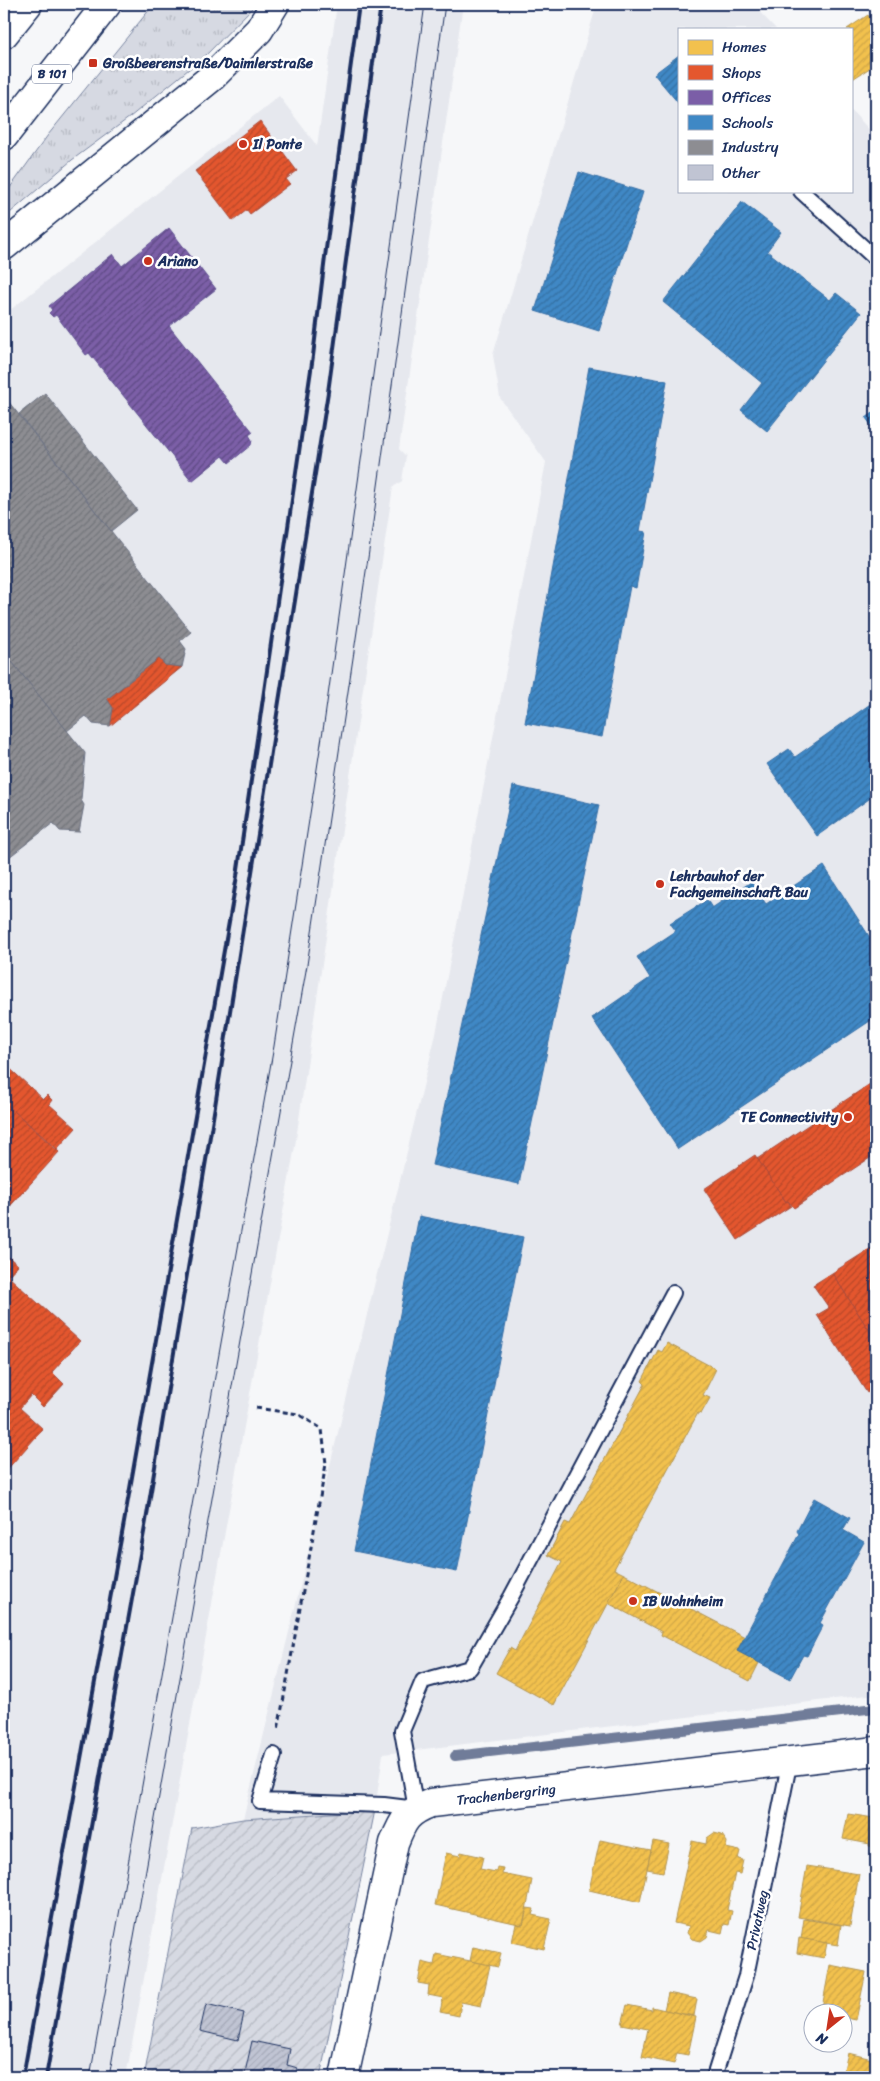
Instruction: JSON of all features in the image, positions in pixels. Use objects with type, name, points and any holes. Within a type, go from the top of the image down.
[{"type":"street","points":[[4,34],[28,4]]},
{"type":"street","points":[[4,246],[211,78],[259,30],[275,4]]},
{"type":"street","name":"B 101","points":[[4,136],[99,6]]},
{"type":"street","name":"Trachenbergring","points":[[416,1809],[431,1803],[876,1751]]},
{"type":"street","points":[[344,2077],[394,1843],[401,1826],[416,1809]]},
{"type":"lane","points":[[802,192],[876,259]]},
{"type":"lane","points":[[274,1755],[260,1801],[384,1805],[416,1809],[402,1732],[423,1681],[470,1668],[511,1597],[673,1293]]},
{"type":"lane","name":"Privatweg","points":[[714,2077],[746,1976],[790,1760]]},
{"type":"path","points":[[256,1408],[298,1414],[322,1429],[326,1464],[274,1755]]},
{"type":"shaded area","points":[[337,4],[463,4],[399,449],[406,456],[402,481],[393,487],[295,1146],[126,2077],[4,2077],[4,315],[279,96],[317,146]]},
{"type":"shaded area","name":"Lehrbauhof der Fachgemeinschaft Bau","points":[[597,4],[752,4],[775,28],[678,28],[678,192],[852,192],[852,111],[876,137],[876,1694],[383,1754],[375,1810],[243,1819],[436,1034],[546,462],[500,398],[493,355]]},
{"type":"green space","points":[[154,4],[256,4],[205,56],[130,117],[72,160],[4,218],[4,196],[48,135]]},
{"type":"green space","points":[[375,1810],[320,2077],[144,2077],[192,1828],[243,1819]]},
{"type":"building: Homes","points":[[868,15],[876,28],[876,64],[852,79],[852,28],[848,28]]},
{"type":"building: Homes","name":"IB Wohnheim","points":[[667,1343],[716,1369],[703,1395],[710,1398],[701,1414],[698,1413],[614,1569],[624,1574],[554,1705],[496,1673],[510,1648],[515,1651],[562,1562],[548,1555],[565,1522],[570,1524],[645,1384],[642,1381],[658,1350],[662,1352]]},
{"type":"building: Homes","points":[[624,1574],[745,1637],[737,1651],[759,1663],[750,1681],[661,1635],[662,1632],[608,1603]]},
{"type":"building: Homes","points":[[848,1814],[874,1818],[870,1844],[843,1839]]},
{"type":"building: Homes","points":[[874,1816],[876,1817],[876,1847],[869,1846]]},
{"type":"building: Homes","points":[[714,1833],[722,1835],[727,1842],[726,1848],[740,1851],[738,1859],[743,1860],[740,1874],[735,1873],[727,1910],[732,1911],[729,1925],[724,1924],[722,1933],[709,1930],[707,1937],[701,1941],[692,1939],[687,1933],[689,1926],[674,1923],[692,1841],[706,1844],[707,1838]]},
{"type":"building: Homes","points":[[600,1840],[651,1850],[640,1902],[589,1890]]},
{"type":"building: Homes","points":[[653,1841],[669,1844],[663,1872],[647,1869]]},
{"type":"building: Homes","points":[[461,1852],[483,1857],[480,1869],[496,1872],[497,1867],[503,1868],[502,1874],[532,1880],[523,1925],[435,1905],[446,1853],[460,1856]]},
{"type":"building: Homes","points":[[807,1866],[859,1874],[850,1926],[798,1917]]},
{"type":"building: Homes","points":[[527,1908],[534,1909],[532,1915],[551,1919],[544,1949],[512,1942],[516,1924],[523,1925]]},
{"type":"building: Homes","points":[[804,1919],[841,1925],[838,1945],[801,1939]]},
{"type":"building: Homes","points":[[799,1938],[827,1943],[824,1958],[797,1953]]},
{"type":"building: Homes","points":[[473,1947],[501,1953],[498,1967],[470,1961]]},
{"type":"building: Homes","points":[[436,1954],[490,1965],[481,2006],[461,2002],[459,2016],[440,2012],[443,1998],[428,1995],[429,1985],[418,1983],[422,1962],[434,1965]]},
{"type":"building: Homes","points":[[830,1965],[866,1972],[856,2020],[852,2019],[852,2004],[823,2004]]},
{"type":"building: Homes","points":[[668,1993],[697,1999],[694,2016],[664,2010]]},
{"type":"building: Homes","points":[[627,2005],[652,2010],[652,2007],[696,2017],[688,2055],[677,2053],[674,2064],[642,2057],[648,2029],[622,2024]]},
{"type":"building: Homes","points":[[848,2054],[876,2060],[876,2077],[842,2077]]},
{"type":"building: Homes","points":[[399,2072],[424,2077],[397,2077]]},
{"type":"building: Shops","points":[[260,121],[297,171],[286,179],[290,184],[250,214],[247,210],[233,221],[195,171]]},
{"type":"building: Shops","points":[[159,658],[165,665],[182,667],[110,726],[113,708],[107,699]]},
{"type":"building: Shops","points":[[4,1063],[43,1099],[47,1095],[52,1100],[49,1104],[76,1128],[57,1149],[4,1102]]},
{"type":"building: Shops","name":"TE Connectivity","points":[[876,1080],[876,1154],[794,1208],[788,1201],[786,1202],[757,1159]]},
{"type":"building: Shops","points":[[4,1102],[59,1152],[4,1213]]},
{"type":"building: Shops","points":[[755,1155],[786,1202],[788,1201],[791,1206],[738,1240],[704,1189]]},
{"type":"building: Shops","points":[[876,1245],[876,1341],[832,1273]]},
{"type":"building: Shops","points":[[4,1253],[18,1265],[8,1276],[80,1341],[52,1372],[64,1384],[43,1407],[31,1395],[20,1408],[43,1429],[4,1473]]},
{"type":"building: Shops","points":[[832,1273],[876,1341],[876,1387],[867,1393],[817,1315],[829,1308],[813,1285]]},
{"type":"building: Offices","points":[[169,228],[216,289],[169,326],[253,432],[249,435],[252,440],[251,445],[229,463],[223,456],[192,481],[89,353],[86,355],[56,315],[53,317],[49,313],[52,310],[49,306],[113,254],[122,266]]},
{"type":"building: Schools","points":[[678,56],[678,103],[654,74]]},
{"type":"building: Schools","points":[[579,172],[643,192],[599,331],[535,311]]},
{"type":"building: Schools","points":[[742,202],[781,232],[767,251],[830,300],[836,293],[861,313],[767,431],[741,410],[762,383],[663,302]]},
{"type":"building: Schools","points":[[589,367],[667,381],[640,531],[646,532],[636,588],[630,586],[602,737],[525,723]]},
{"type":"building: Schools","points":[[876,411],[876,432],[866,418]]},
{"type":"building: Schools","points":[[876,700],[876,794],[817,836],[767,764],[789,749],[795,757]]},
{"type":"building: Schools","points":[[513,786],[599,805],[519,1184],[432,1165]]},
{"type":"building: Schools","points":[[824,866],[876,947],[876,1017],[678,1149],[592,1018],[650,978],[637,957],[676,931],[670,923],[707,900],[712,908],[751,882],[766,904]]},
{"type":"building: Schools","points":[[419,1216],[523,1237],[457,1572],[354,1551]]},
{"type":"building: Schools","points":[[814,1498],[850,1518],[843,1530],[864,1542],[820,1623],[823,1625],[807,1656],[803,1655],[790,1679],[737,1651],[799,1534],[797,1531]]},
{"type":"building: Industry","points":[[45,393],[137,510],[111,531],[19,414]]},
{"type":"building: Industry","points":[[4,396],[191,632],[180,641],[186,649],[182,667],[165,665],[159,658],[107,699],[113,708],[110,726],[93,724],[86,716],[67,731],[4,652]]},
{"type":"building: Industry","points":[[4,652],[85,753],[81,800],[84,805],[79,832],[60,831],[53,823],[4,861]]},
{"type":"building: Other","points":[[206,2004],[244,2013],[238,2040],[200,2031]]},
{"type":"building: Other","points":[[252,2041],[290,2049],[287,2065],[298,2068],[296,2077],[244,2077]]},
{"type":"waterway","points":[[455,1756],[876,1708]]},
{"type":"tram line","points":[[90,2077],[274,1046],[325,717],[425,4]]},
{"type":"tram line","points":[[109,2077],[307,965],[368,558],[445,4]]},
{"type":"railway","points":[[23,2077],[125,1517],[237,876],[313,356],[359,4]]},
{"type":"railway","points":[[46,2077],[146,1521],[215,1106],[328,392],[381,4]]},
{"type":"place","name":"Großbeerenstraße/Daimlerstraße","points":[[93,63]]},
{"type":"place","name":"Il Ponte","points":[[243,144]]},
{"type":"place","name":"Ariano","points":[[148,261]]},
{"type":"place","name":"Lehrbauhof der Fachgemeinschaft Bau","points":[[660,884]]},
{"type":"place","name":"TE Connectivity","points":[[848,1117]]},
{"type":"place","name":"IB Wohnheim","points":[[633,1601]]}]
